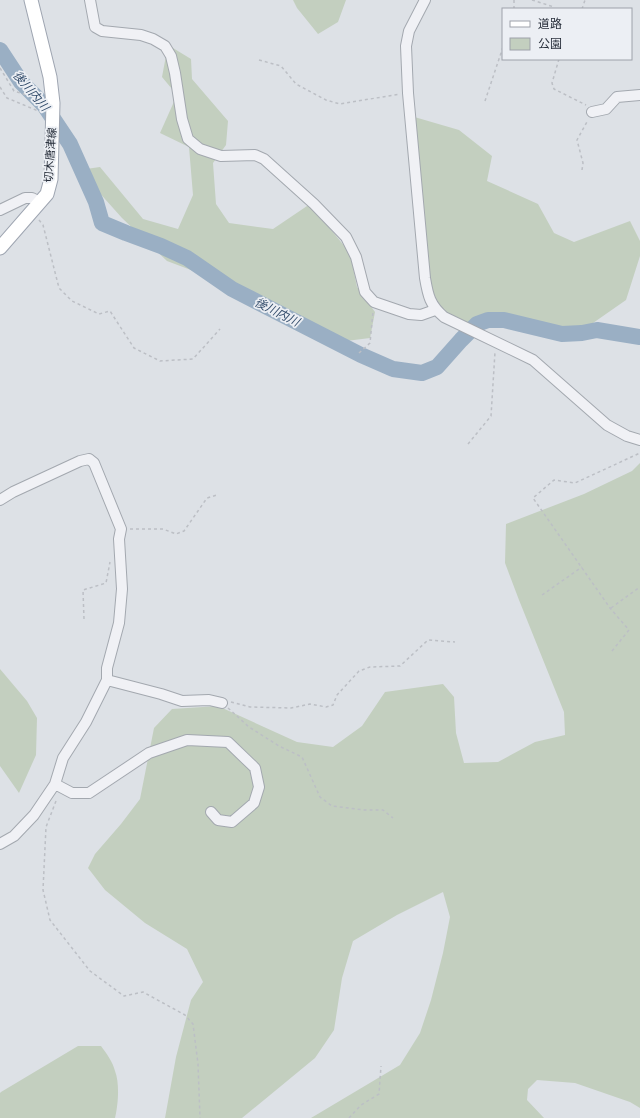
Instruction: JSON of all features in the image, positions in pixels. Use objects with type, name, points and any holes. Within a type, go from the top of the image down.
[{"type":"main road","name":"切木唐津線","points":[[0,248],[47,194],[51,179],[53,103],[50,77],[31,0]]},
{"type":"street","points":[[90,0],[95,27],[102,31],[141,35],[164,46],[171,56],[174,67],[182,119],[188,139],[200,149],[221,156],[255,155],[264,159],[314,204],[346,237],[356,257],[365,292],[374,302],[409,314],[420,314],[435,310]]},
{"type":"street","points":[[425,0],[409,31],[406,46],[408,93],[425,278],[428,296],[435,310],[444,317],[532,360],[607,425],[627,436],[640,440]]},
{"type":"street","points":[[592,112],[606,110],[617,97],[640,95]]},
{"type":"street","points":[[0,210],[26,198],[32,198],[36,206]]},
{"type":"street","points":[[0,500],[13,492],[80,461],[89,459],[94,463],[121,530],[119,539],[122,589],[119,623],[107,668],[107,680],[86,722],[63,758],[55,784],[34,815],[14,836],[0,844]]},
{"type":"street","points":[[107,680],[182,701],[209,700],[222,703]]},
{"type":"street","points":[[55,784],[72,793],[89,793],[149,753],[187,740],[228,742],[255,768],[259,787],[254,803],[232,822],[218,820],[211,812]]},
{"type":"path","points":[[532,0],[554,7]]},
{"type":"path","points":[[485,101],[502,50]]},
{"type":"path","points":[[259,60],[281,66],[296,84],[326,100],[340,104],[408,93]]},
{"type":"path","points":[[559,60],[552,83],[554,89],[590,107],[592,112],[577,140],[583,163],[582,170]]},
{"type":"path","points":[[0,68],[14,90],[43,101],[53,103]]},
{"type":"path","points":[[0,87],[7,98],[47,114],[53,119]]},
{"type":"path","points":[[36,206],[43,225],[59,288],[72,301],[99,314],[110,311],[134,348],[160,361],[193,358],[220,329]]},
{"type":"path","points":[[359,353],[370,343],[374,302]]},
{"type":"path","points":[[468,444],[491,416],[493,341]]},
{"type":"path","points":[[612,651],[629,630],[610,608],[534,498],[554,480],[575,483],[640,453]]},
{"type":"path","points":[[121,530],[163,530],[176,534],[184,531],[207,498],[217,495]]},
{"type":"path","points":[[84,619],[84,590],[106,583],[110,561]]},
{"type":"path","points":[[542,595],[582,567]]},
{"type":"path","points":[[610,608],[640,587]]},
{"type":"path","points":[[393,818],[383,810],[364,810],[332,806],[320,797],[302,757],[279,746],[249,727],[222,703],[228,701],[250,707],[292,708],[310,704],[326,707],[333,705],[337,695],[359,671],[370,667],[400,666],[428,640],[454,642]]},
{"type":"path","points":[[55,784],[57,798],[46,827],[43,890],[50,920],[90,971],[124,996],[143,992],[185,1015],[193,1024],[198,1064],[200,1118]]},
{"type":"path","points":[[349,1118],[361,1105],[379,1094],[380,1066]]},
{"type":"green space","points":[[293,0],[346,0],[338,22],[318,34],[297,8]]},
{"type":"green space","points":[[168,45],[191,59],[192,79],[228,121],[226,145],[213,163],[216,204],[229,223],[273,229],[310,204],[350,253],[357,287],[375,312],[370,338],[346,341],[268,299],[167,261],[122,218],[79,170],[100,167],[143,219],[178,229],[193,195],[189,147],[160,133],[177,95],[162,77]]},
{"type":"green space","points":[[411,116],[459,130],[492,156],[487,181],[538,204],[554,233],[574,242],[630,221],[640,241],[640,256],[626,300],[583,330],[453,326],[428,299]]},
{"type":"green space","points":[[640,463],[640,1108],[630,1102],[575,1083],[537,1080],[528,1089],[527,1100],[544,1118],[311,1118],[400,1065],[420,1033],[431,1000],[443,953],[450,917],[443,892],[397,915],[353,941],[342,978],[334,1030],[315,1058],[242,1118],[165,1118],[176,1057],[191,1000],[203,982],[187,949],[145,923],[105,890],[88,868],[95,854],[140,799],[154,728],[172,709],[218,706],[297,742],[333,747],[362,726],[385,692],[443,684],[454,697],[456,733],[464,763],[498,762],[535,742],[565,735],[564,712],[505,563],[506,524],[584,494],[632,471]]},
{"type":"green space","points":[[0,669],[27,701],[37,718],[36,755],[19,793],[0,766]]},
{"type":"green space","points":[[78,1046],[101,1046],[111,1061],[117,1076],[118,1088],[118,1101],[115,1118],[0,1118],[1,1092]]},
{"type":"waterway","name":"後川内川","points":[[0,50],[21,82],[44,105],[70,144],[96,202],[102,223],[187,258],[232,289],[361,355],[393,369],[422,373],[437,367],[477,324],[488,320],[504,320],[562,334],[582,333],[597,330],[640,337]]}]
